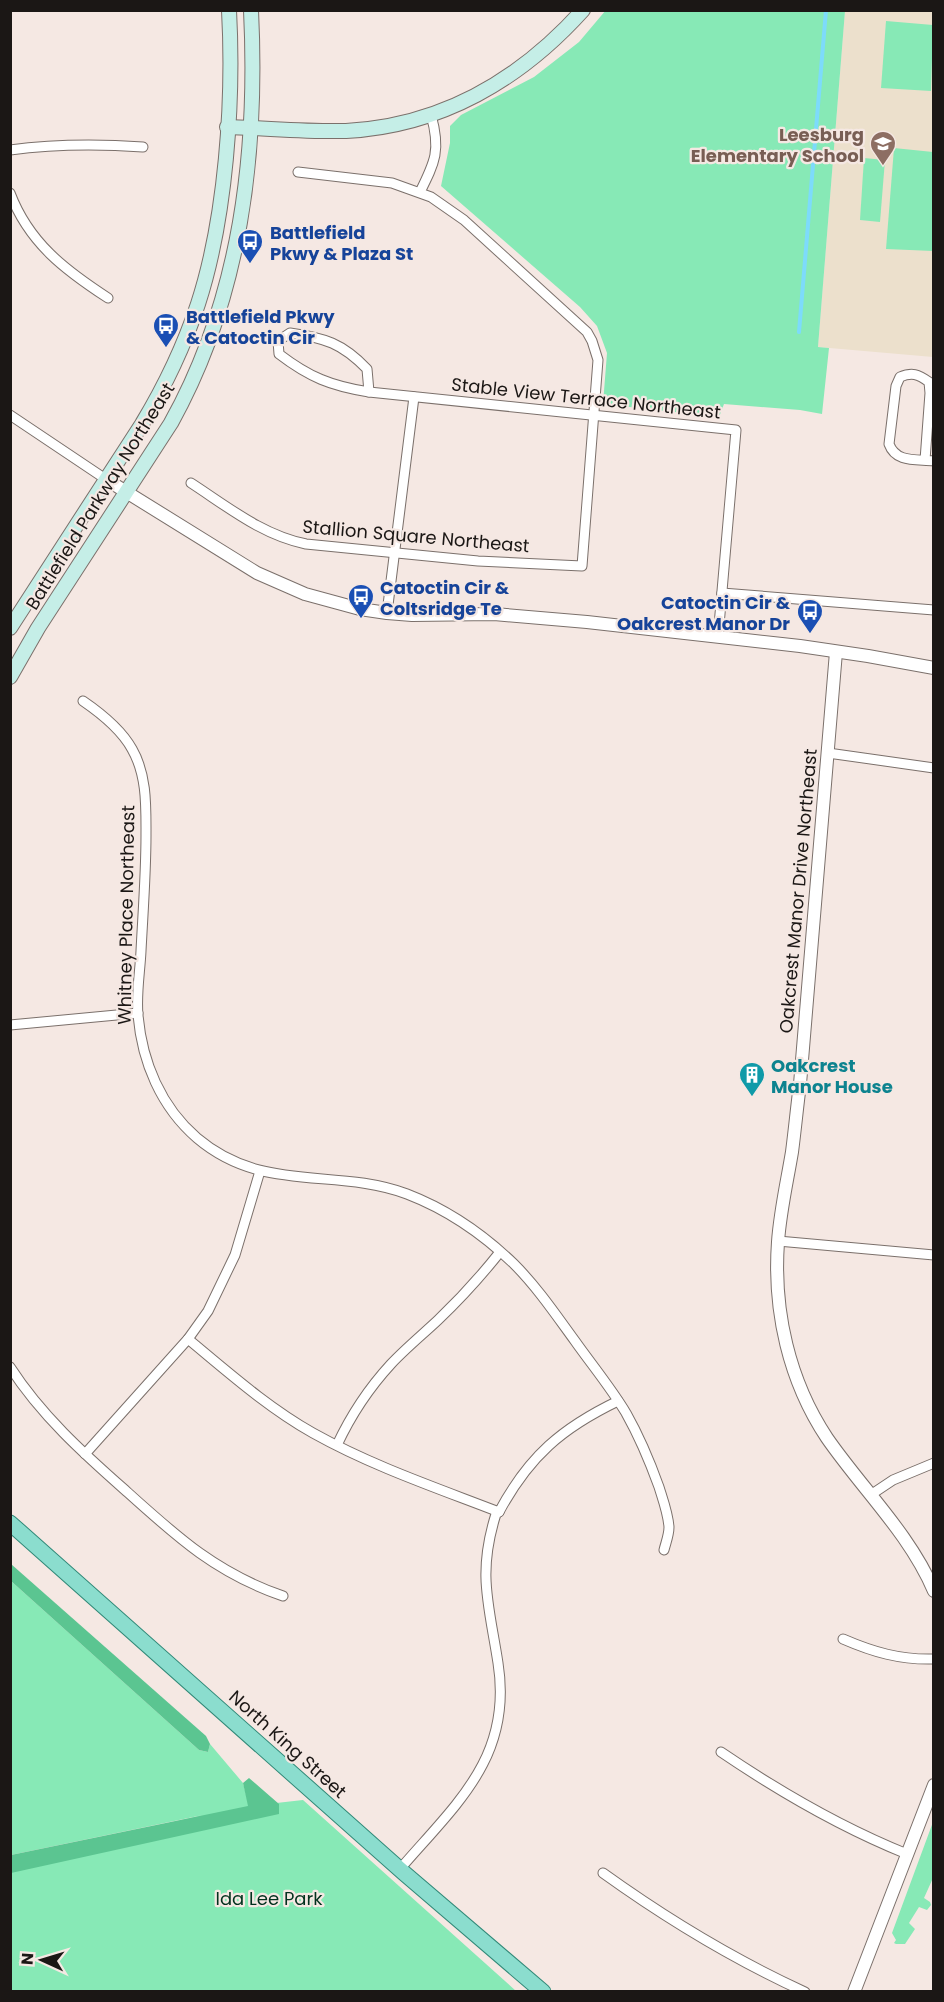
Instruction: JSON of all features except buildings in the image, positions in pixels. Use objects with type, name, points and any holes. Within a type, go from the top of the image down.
[{"type":"main road","name":"Battlefield Parkway Northeast","points":[[10,628],[156,401],[185,340],[199,302],[218,214],[225,161],[229,110],[229,10]]},
{"type":"main road","name":"Battlefield Parkway Northeast","points":[[10,677],[38,628],[186,396],[215,324],[232,264],[242,210],[250,128],[251,10]]},
{"type":"main road","points":[[227,127],[344,131],[369,129],[431,115],[462,103],[508,78],[544,50],[583,10]]},
{"type":"main road","name":"North King Street","points":[[10,1523],[400,1869],[543,1992]]},
{"type":"street","points":[[420,192],[436,159],[436,133],[431,115]]},
{"type":"street","points":[[10,150],[68,144],[142,147]]},
{"type":"street","points":[[298,172],[392,183],[420,192],[448,207],[464,219],[587,333],[598,360],[594,415]]},
{"type":"street","points":[[10,193],[29,229],[47,252],[78,278],[108,298]]},
{"type":"street","name":"Stable View Terrace Northeast","points":[[369,392],[368,369],[344,349],[320,338],[290,333],[278,341],[279,354],[300,370],[332,385],[369,392],[736,430],[717,637]]},
{"type":"street","points":[[910,373],[921,376],[929,382],[929,460],[899,458],[892,452],[889,444],[896,386],[900,377],[910,373]]},
{"type":"street","points":[[387,614],[414,397]]},
{"type":"street","points":[[10,415],[106,480],[219,551],[280,584],[329,601],[387,614],[494,614],[587,622],[836,652],[933,668]]},
{"type":"street","name":"Stallion Square Northeast","points":[[191,483],[258,527],[286,540],[306,544],[478,561],[582,566],[594,415]]},
{"type":"street","points":[[722,593],[933,610]]},
{"type":"street","name":"Oakcrest Manor Drive Northeast","points":[[836,652],[800,1084],[778,1241],[778,1292],[781,1321],[788,1352],[801,1391],[812,1413],[836,1450],[872,1494],[914,1552],[933,1592]]},
{"type":"street","name":"Whitney Place Northeast","points":[[83,701],[100,712],[128,742],[138,762],[144,786],[146,846],[138,1013],[142,1044],[148,1066],[167,1104],[179,1120],[214,1151],[231,1161],[283,1176],[342,1180],[409,1195],[474,1230],[513,1263],[533,1286],[628,1416],[653,1472],[665,1507],[669,1525],[664,1550]]},
{"type":"street","points":[[828,753],[933,768]]},
{"type":"street","points":[[10,1025],[138,1013]]},
{"type":"street","points":[[85,1454],[188,1339],[208,1311],[224,1282],[244,1230],[260,1171]]},
{"type":"street","points":[[778,1241],[933,1255]]},
{"type":"street","points":[[337,1445],[347,1424],[375,1382],[469,1288],[500,1252]]},
{"type":"street","points":[[188,1339],[272,1406],[314,1433],[385,1467],[499,1512]]},
{"type":"street","points":[[10,1367],[48,1417],[85,1454],[193,1550],[243,1581],[283,1596]]},
{"type":"street","points":[[400,1869],[470,1788],[495,1736],[500,1708],[500,1681],[486,1597],[485,1570],[489,1534],[496,1514],[518,1479],[542,1450],[572,1426],[618,1401]]},
{"type":"street","points":[[872,1494],[893,1480],[933,1463]]},
{"type":"street","points":[[843,1638],[887,1656],[933,1659]]},
{"type":"street","points":[[721,1752],[802,1804],[846,1828],[907,1854]]},
{"type":"street","points":[[854,1992],[933,1785]]},
{"type":"street","points":[[603,1874],[709,1943],[805,1992]]},
{"type":"shaded area","name":"Leesburg Elementary School","points":[[845,11],[933,11],[933,357],[818,347]]},
{"type":"green space","points":[[606,10],[845,11],[818,347],[829,348],[822,414],[724,404],[719,417],[603,404],[607,353],[597,326],[580,307],[441,186],[450,143],[450,126],[461,115],[534,77],[579,42]]},
{"type":"green space","points":[[886,21],[933,25],[931,91],[881,88]]},
{"type":"green space","points":[[894,148],[933,152],[933,251],[886,249]]},
{"type":"green space","points":[[864,158],[885,160],[880,222],[860,220]]},
{"type":"green space","points":[[11,1564],[206,1736],[210,1744],[208,1752],[199,1750],[11,1581]]},
{"type":"green space","name":"Ida Lee Park","points":[[11,1581],[199,1750],[208,1752],[210,1744],[243,1783],[249,1806],[303,1800],[516,1991],[11,1991],[10,1860],[203,1815],[11,1855]]},
{"type":"green space","points":[[249,1778],[279,1804],[279,1814],[11,1873],[11,1855],[248,1806],[243,1783]]},
{"type":"green space","points":[[933,1822],[933,1878],[924,1898],[931,1905],[927,1910],[919,1907],[909,1923],[915,1929],[905,1944],[896,1944],[892,1933]]},
{"type":"waterway","points":[[799,332],[826,10]]},
{"type":"place","name":"Leesburg Elementary School","points":[[883,167]]},
{"type":"place","name":"Battlefield Pkwy & Plaza St","points":[[250,265]]},
{"type":"place","name":"Battlefield Pkwy & Catoctin Cir","points":[[166,349]]},
{"type":"place","name":"Catoctin Cir & Coltsridge Te","points":[[361,620]]},
{"type":"place","name":"Catoctin Cir & Oakcrest Manor Dr","points":[[810,635]]},
{"type":"place","name":"Oakcrest Manor House","points":[[752,1098]]}]
